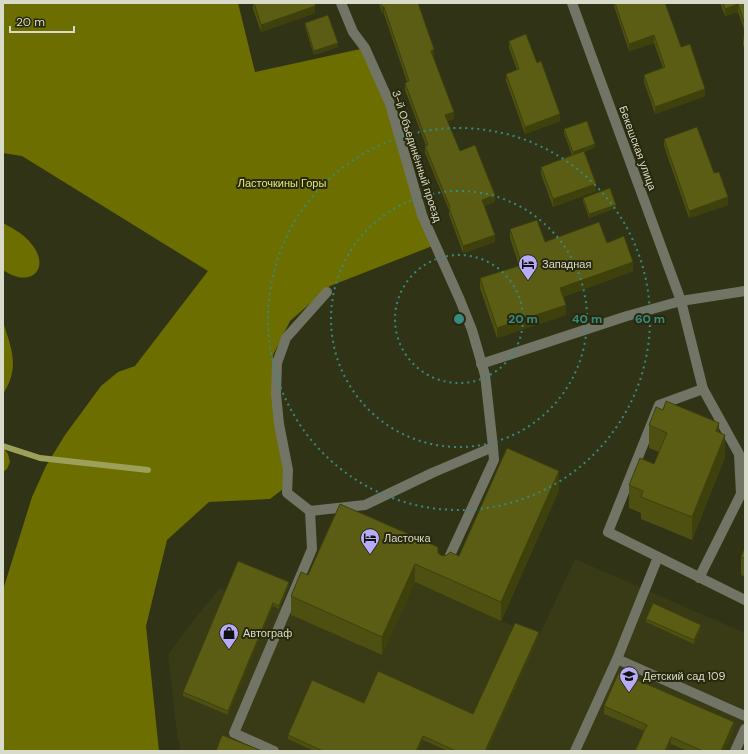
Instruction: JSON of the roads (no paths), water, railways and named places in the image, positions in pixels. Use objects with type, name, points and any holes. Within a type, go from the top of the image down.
[{"type":"street","name":"3-й Объединённый проезд","points":[[341,3],[353,32],[365,48],[390,104],[422,215],[472,330],[485,375],[494,460],[444,568]]},
{"type":"street","name":"Бекешская улица","points":[[572,3],[681,301],[703,389],[739,454],[741,494],[699,578]]},
{"type":"street","points":[[481,364],[628,316],[681,301],[745,291]]},
{"type":"street","points":[[327,292],[286,338],[277,363],[276,394],[279,424],[288,470],[287,493],[310,511],[365,505],[432,473],[492,447]]},
{"type":"street","points":[[703,389],[659,405],[608,532],[745,600]]},
{"type":"street","points":[[274,751],[234,733],[312,549],[310,511]]},
{"type":"street","points":[[575,751],[617,659],[658,557]]},
{"type":"street","points":[[617,659],[745,716]]},
{"type":"street","points":[[735,751],[745,729]]},
{"type":"waterway","points":[[3,446],[40,458],[148,470]]},
{"type":"place","name":"Западная","points":[[528,281]]},
{"type":"place","name":"Ласточка","points":[[370,555]]},
{"type":"place","name":"Автограф","points":[[229,650]]},
{"type":"place","name":"Детский сад 109","points":[[629,693]]},
{"type":"park label","name":"Ласточкины Горы","points":[[282,183]]}]
